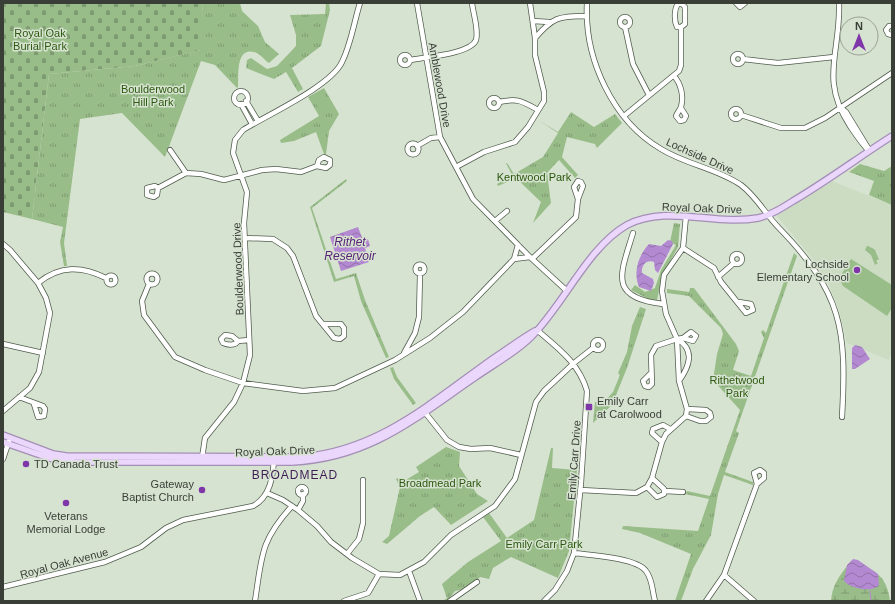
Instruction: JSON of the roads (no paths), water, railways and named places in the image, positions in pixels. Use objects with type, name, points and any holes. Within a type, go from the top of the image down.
[{"type":"main road","name":"Royal Oak Drive","points":[[3,435],[7,441],[53,454],[66,456],[274,460],[319,456],[353,447],[394,428],[424,411],[537,330],[598,250],[616,232],[628,225],[652,217],[686,216],[713,220],[740,220],[768,215],[808,192],[892,136]]},
{"type":"street","name":"Boulderwood Drive","points":[[202,459],[205,438],[234,402],[243,383],[250,355],[244,223],[247,192],[233,153],[235,140],[243,130],[335,73],[342,62],[347,49],[360,3]]},
{"type":"street","name":"Amblewood Drive","points":[[417,3],[425,57],[440,137],[473,199],[531,258],[567,291]]},
{"type":"street","points":[[410,60],[461,51],[471,47],[476,41],[477,34],[472,3]]},
{"type":"street","points":[[456,167],[484,152],[515,142],[528,127],[545,96],[535,55],[536,38],[530,3]]},
{"type":"street","name":"Lochside Drive","points":[[587,3],[586,16],[597,69],[610,98],[624,116],[641,134],[661,149],[683,160],[726,176],[751,193],[816,271],[835,307],[841,331],[844,362],[842,417]]},
{"type":"street","points":[[736,3],[740,7],[745,3]]},
{"type":"street","points":[[839,3],[833,83],[843,114],[862,144],[869,151]]},
{"type":"street","points":[[624,116],[679,71],[681,65],[681,27],[684,24],[685,7],[680,4],[676,7],[675,23],[677,27],[681,27]]},
{"type":"street","points":[[533,21],[549,22],[559,18],[586,16]]},
{"type":"street","points":[[536,38],[549,22]]},
{"type":"street","points":[[892,26],[888,26],[886,30],[888,34],[892,35]]},
{"type":"street","points":[[625,27],[633,64],[649,95]]},
{"type":"street","points":[[743,59],[778,63],[834,57]]},
{"type":"street","points":[[741,115],[781,128],[795,129],[812,126],[892,73]]},
{"type":"street","points":[[674,76],[680,83],[681,108]]},
{"type":"street","points":[[246,102],[241,104],[236,103],[234,98],[237,92],[241,91],[246,93],[248,97],[246,102],[258,121]]},
{"type":"street","points":[[499,102],[514,99],[520,100],[538,110]]},
{"type":"street","points":[[241,104],[252,124]]},
{"type":"street","points":[[417,146],[431,138],[440,137]]},
{"type":"street","points":[[170,150],[186,173]]},
{"type":"street","points":[[158,188],[186,173],[201,174],[224,180],[262,170],[276,169],[301,172],[317,166]]},
{"type":"street","points":[[514,259],[531,258],[576,217],[578,199]]},
{"type":"street","points":[[495,221],[507,211]]},
{"type":"street","points":[[581,490],[636,493],[647,487],[652,478],[662,442],[670,429],[683,420],[686,416],[687,409],[679,381],[677,339],[670,325],[662,291],[664,275],[683,248],[686,216]]},
{"type":"street","points":[[634,233],[621,275],[623,286],[627,291],[648,302],[664,304]]},
{"type":"street","points":[[245,238],[273,240],[287,248],[293,256],[313,310],[323,324],[334,338],[340,339],[344,336],[345,330],[341,324],[323,324]]},
{"type":"street","points":[[3,244],[10,250],[38,283],[46,298],[50,313],[39,372],[30,388],[4,409]]},
{"type":"street","points":[[149,284],[142,301],[144,315],[175,357],[205,370],[243,383],[303,391],[335,388],[365,375],[430,338],[463,312],[514,259],[518,245]]},
{"type":"street","points":[[683,248],[709,264],[746,313],[753,310],[753,306],[749,303],[739,302]]},
{"type":"street","points":[[718,277],[734,263]]},
{"type":"street","points":[[38,283],[53,273],[72,270],[89,270],[106,278]]},
{"type":"street","points":[[404,353],[415,333],[419,317],[420,274]]},
{"type":"street","name":"Emily Carr Drive","points":[[537,330],[574,363],[582,377],[587,391],[581,490],[574,552],[567,572],[555,590],[544,601]]},
{"type":"street","points":[[651,373],[652,355],[656,346],[683,338]]},
{"type":"street","points":[[677,339],[682,342],[690,355],[688,366],[679,381]]},
{"type":"street","points":[[238,340],[249,340]]},
{"type":"street","points":[[3,344],[43,353]]},
{"type":"street","points":[[274,460],[267,493],[298,510],[317,526],[331,542],[379,574],[400,575],[424,562],[451,535],[495,506],[515,479],[536,402],[544,391],[574,363],[594,348]]},
{"type":"street","points":[[19,397],[34,404]]},
{"type":"street","points":[[686,416],[700,421],[706,421],[711,417],[710,413],[706,410],[687,409]]},
{"type":"street","points":[[424,411],[447,440],[459,447],[471,449],[490,448],[521,455]]},
{"type":"street","points":[[662,442],[654,436],[652,433],[653,429],[663,425],[670,429]]},
{"type":"street","points":[[3,459],[7,441]]},
{"type":"street","points":[[652,478],[662,486],[665,491]]},
{"type":"street","points":[[347,554],[359,539],[363,523],[363,480]]},
{"type":"street","points":[[706,601],[724,575],[757,484]]},
{"type":"street","points":[[647,487],[657,497],[662,496],[665,491]]},
{"type":"street","points":[[665,491],[683,492]]},
{"type":"street","name":"Royal Oak Avenue","points":[[3,587],[105,562],[141,547],[166,528],[177,522],[249,507],[260,502],[267,493]]},
{"type":"street","points":[[298,510],[303,501],[303,494]]},
{"type":"street","points":[[255,601],[264,549],[276,523],[292,506]]},
{"type":"street","points":[[574,552],[634,563],[646,570],[652,582],[655,601]]},
{"type":"street","points":[[409,571],[420,601]]},
{"type":"street","points":[[346,601],[368,593],[379,574]]},
{"type":"street","points":[[724,575],[754,601]]},
{"type":"street","points":[[450,601],[477,582]]},
{"type":"water","name":"Rithet Reservoir","points":[[358,227],[363,240],[368,239],[370,246],[365,248],[369,262],[341,271],[330,237]]},
{"type":"water","points":[[668,240],[672,241],[673,244],[658,273],[655,270],[654,262],[651,261],[646,262],[642,268],[642,273],[653,279],[654,283],[651,291],[639,287],[636,276],[639,259],[645,249],[649,244],[661,246]]},
{"type":"water","points":[[855,345],[862,347],[870,359],[855,369],[852,369],[852,348]]},
{"type":"water","points":[[853,559],[858,560],[878,574],[879,585],[872,589],[862,589],[847,584],[844,581],[847,565]]},
{"type":"waterway","points":[[870,590],[871,601]]},
{"type":"place","name":"Lochside Elementary School","points":[[857,270]]},
{"type":"place","name":"Emily Carr at Carolwood","points":[[589,407]]},
{"type":"place","name":"TD Canada Trust","points":[[26,464]]},
{"type":"place","name":"Gateway Baptist Church","points":[[202,490]]},
{"type":"place","name":"Veterans Memorial Lodge","points":[[66,503]]},
{"type":"district","name":"BROADMEAD","points":[[295,475]]},
{"type":"park label","name":"Royal Oak Burial Park","points":[[40,39]]},
{"type":"park label","name":"Boulderwood Hill Park","points":[[153,95]]},
{"type":"park label","name":"Kentwood Park","points":[[534,177]]},
{"type":"park label","name":"Rithetwood Park","points":[[737,386]]},
{"type":"park label","name":"Broadmead Park","points":[[440,483]]},
{"type":"park label","name":"Emily Carr Park","points":[[544,544]]}]
